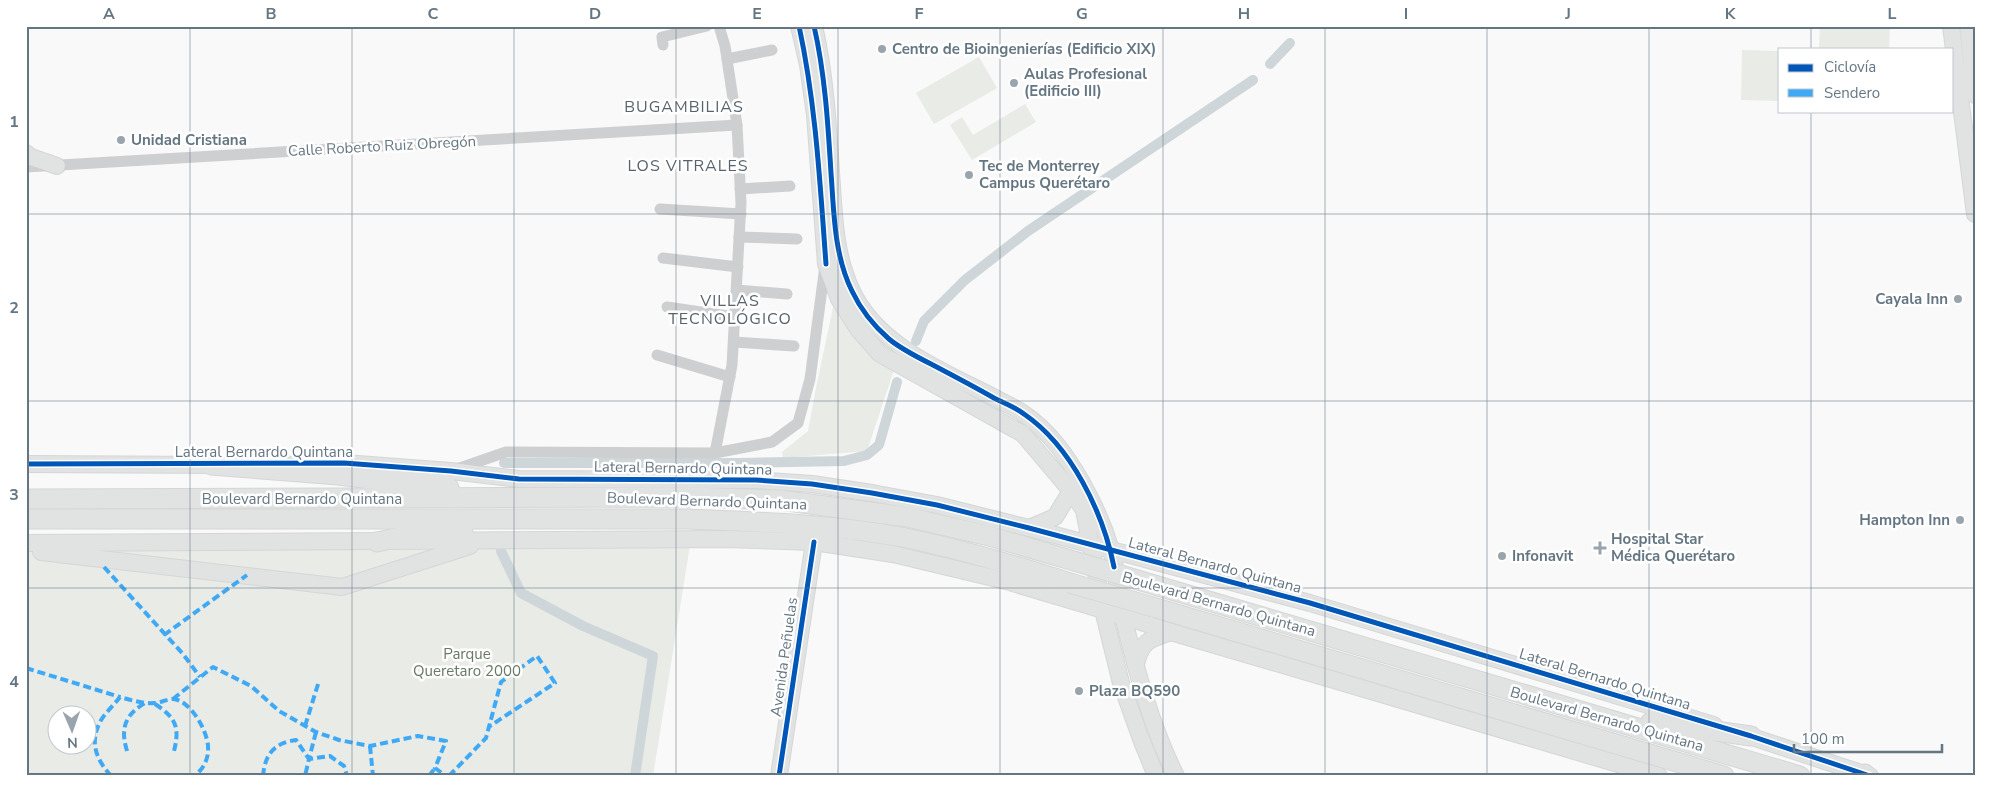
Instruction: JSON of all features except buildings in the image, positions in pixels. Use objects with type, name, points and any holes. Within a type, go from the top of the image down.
[{"type":"main road","points":[[212,465],[486,489]]},
{"type":"main road","name":"Boulevard Bernardo Quintana","points":[[26,499],[486,489],[513,491],[536,498],[780,500],[907,517],[988,536],[1800,776]]},
{"type":"main road","name":"Boulevard Bernardo Quintana","points":[[26,519],[499,531],[582,519],[688,519],[777,523],[900,537],[994,559],[1724,776]]},
{"type":"main road","points":[[378,542],[419,533],[499,531]]},
{"type":"main road","points":[[1587,713],[1751,736]]},
{"type":"street","points":[[662,45],[662,36],[707,26]]},
{"type":"street","points":[[715,453],[730,377],[734,342],[741,214],[737,125],[727,59],[719,26]]},
{"type":"street","points":[[451,471],[506,452],[715,453],[772,442],[798,423],[810,379],[826,264],[814,114],[808,65],[799,26]]},
{"type":"street","points":[[814,26],[827,112],[835,224],[840,261],[852,292],[869,317],[889,339],[910,353],[1024,413],[1047,433],[1064,453],[1089,509],[1111,550],[1123,616],[1136,664],[1152,718],[1176,776]]},
{"type":"street","points":[[1951,26],[1970,149],[1975,214]]},
{"type":"street","points":[[1968,26],[1975,95]]},
{"type":"street","points":[[727,59],[772,50]]},
{"type":"street","name":"Calle Roberto Ruiz Obregón","points":[[26,167],[737,125]]},
{"type":"street","points":[[26,153],[31,157],[57,166]]},
{"type":"street","points":[[740,189],[790,186]]},
{"type":"street","points":[[660,209],[741,214]]},
{"type":"street","points":[[740,237],[797,239]]},
{"type":"street","points":[[663,258],[738,267]]},
{"type":"street","points":[[826,264],[840,299],[858,330],[880,354],[1023,434],[1089,509],[1091,545],[1104,610],[1126,699],[1156,776]]},
{"type":"street","points":[[737,290],[787,294]]},
{"type":"street","points":[[667,307],[735,317]]},
{"type":"street","points":[[734,342],[794,346]]},
{"type":"street","points":[[657,354],[730,377]]},
{"type":"street","name":"Lateral Bernardo Quintana","points":[[27,464],[344,464],[451,471],[486,489]]},
{"type":"street","name":"Lateral Bernardo Quintana","points":[[513,491],[756,480],[812,484],[919,502],[1053,534],[1310,603],[1751,736],[1867,775]]},
{"type":"street","points":[[1029,528],[1055,517],[1071,490]]},
{"type":"street","points":[[26,550],[342,587],[499,531],[814,542],[893,554],[1006,581],[1171,632],[1659,776]]},
{"type":"street","points":[[1053,534],[1080,556],[1085,573],[1086,588],[1084,596],[1078,602]]},
{"type":"street","points":[[26,543],[378,542]]},
{"type":"street","name":"Avenida Peñuelas","points":[[780,776],[814,542]]},
{"type":"street","points":[[1149,625],[1144,615],[1139,593],[1142,577],[1146,570],[1157,562]]},
{"type":"street","points":[[1136,664],[1139,652],[1145,643],[1155,637],[1171,632]]},
{"type":"green space","points":[[1820,26],[1890,26],[1889,48],[1819,48]]},
{"type":"green space","points":[[1742,50],[1778,51],[1778,101],[1741,100]]},
{"type":"green space","points":[[979,57],[997,88],[934,124],[916,93]]},
{"type":"green space","points":[[1025,104],[1036,122],[972,160],[950,125],[962,117],[973,135]]},
{"type":"green space","points":[[834,303],[894,370],[867,451],[783,458],[782,452],[808,431]]},
{"type":"green space","name":"Parque Queretaro 2000","points":[[691,539],[653,776],[26,776],[26,550]]},
{"type":"waterway","points":[[1270,64],[1290,43]]},
{"type":"waterway","points":[[916,341],[924,321],[965,280],[1028,231],[1253,80]]},
{"type":"waterway","points":[[504,463],[844,461],[867,455],[879,445],[897,382]]},
{"type":"waterway","points":[[501,551],[521,593],[583,626],[653,656],[635,776]]},
{"type":"marked path","points":[[104,567],[183,654],[200,677]]},
{"type":"marked path","points":[[164,635],[247,575]]},
{"type":"marked path","points":[[449,776],[486,738],[501,682],[537,656],[555,683],[490,726]]},
{"type":"marked path","points":[[173,699],[213,667],[251,686],[279,711],[316,732],[339,740],[370,746],[418,736],[446,741],[435,768],[446,776]]},
{"type":"marked path","points":[[26,668],[120,697]]},
{"type":"marked path","points":[[305,726],[319,681]]},
{"type":"marked path","points":[[111,776],[98,758],[95,737],[102,719],[120,697],[150,703],[173,699],[186,705],[191,710],[205,732],[208,746],[208,755],[205,763],[194,776]]},
{"type":"marked path","points":[[127,751],[124,735],[126,723],[133,712],[145,703]]},
{"type":"marked path","points":[[155,704],[163,709],[175,725],[176,738],[173,755]]},
{"type":"marked path","points":[[316,732],[309,759],[330,756],[344,766],[347,776]]},
{"type":"marked path","points":[[263,776],[266,761],[272,750],[289,741],[296,740],[309,759],[305,776]]},
{"type":"marked path","points":[[370,746],[373,776]]},
{"type":"marked path","points":[[429,776],[435,768]]},
{"type":"cycle path","points":[[799,26],[810,85],[826,264]]},
{"type":"cycle path","points":[[814,26],[826,99],[838,248],[846,277],[855,297],[873,323],[894,343],[915,356],[1017,409],[1041,428],[1070,462],[1082,482],[1102,524],[1114,567]]},
{"type":"cycle path","points":[[26,464],[344,463],[451,471],[519,479],[756,480],[812,484],[872,493],[937,505],[1029,528],[1310,603],[1751,736],[1870,776]]},
{"type":"cycle path","points":[[779,776],[814,542]]},
{"type":"place","name":"Centro de Bioingenierías (Edificio XIX)","points":[[882,49]]},
{"type":"place","name":"Aulas Profesional (Edificio III)","points":[[1014,83]]},
{"type":"place","name":"Unidad Cristiana","points":[[121,140]]},
{"type":"place","name":"Tec de Monterrey Campus Querétaro","points":[[969,175]]},
{"type":"place","name":"Cayala Inn","points":[[1958,299]]},
{"type":"place","name":"Hampton Inn","points":[[1960,520]]},
{"type":"place","name":"Hospital Star Médica Querétaro","points":[[1600,548]]},
{"type":"place","name":"Infonavit","points":[[1502,556]]},
{"type":"place","name":"Plaza BQ590","points":[[1079,691]]},
{"type":"district","name":"BUGAMBILIAS","points":[[684,106]]},
{"type":"district","name":"LOS VITRALES","points":[[688,165]]},
{"type":"district","name":"VILLAS TECNOLÓGICO","points":[[730,309]]}]
